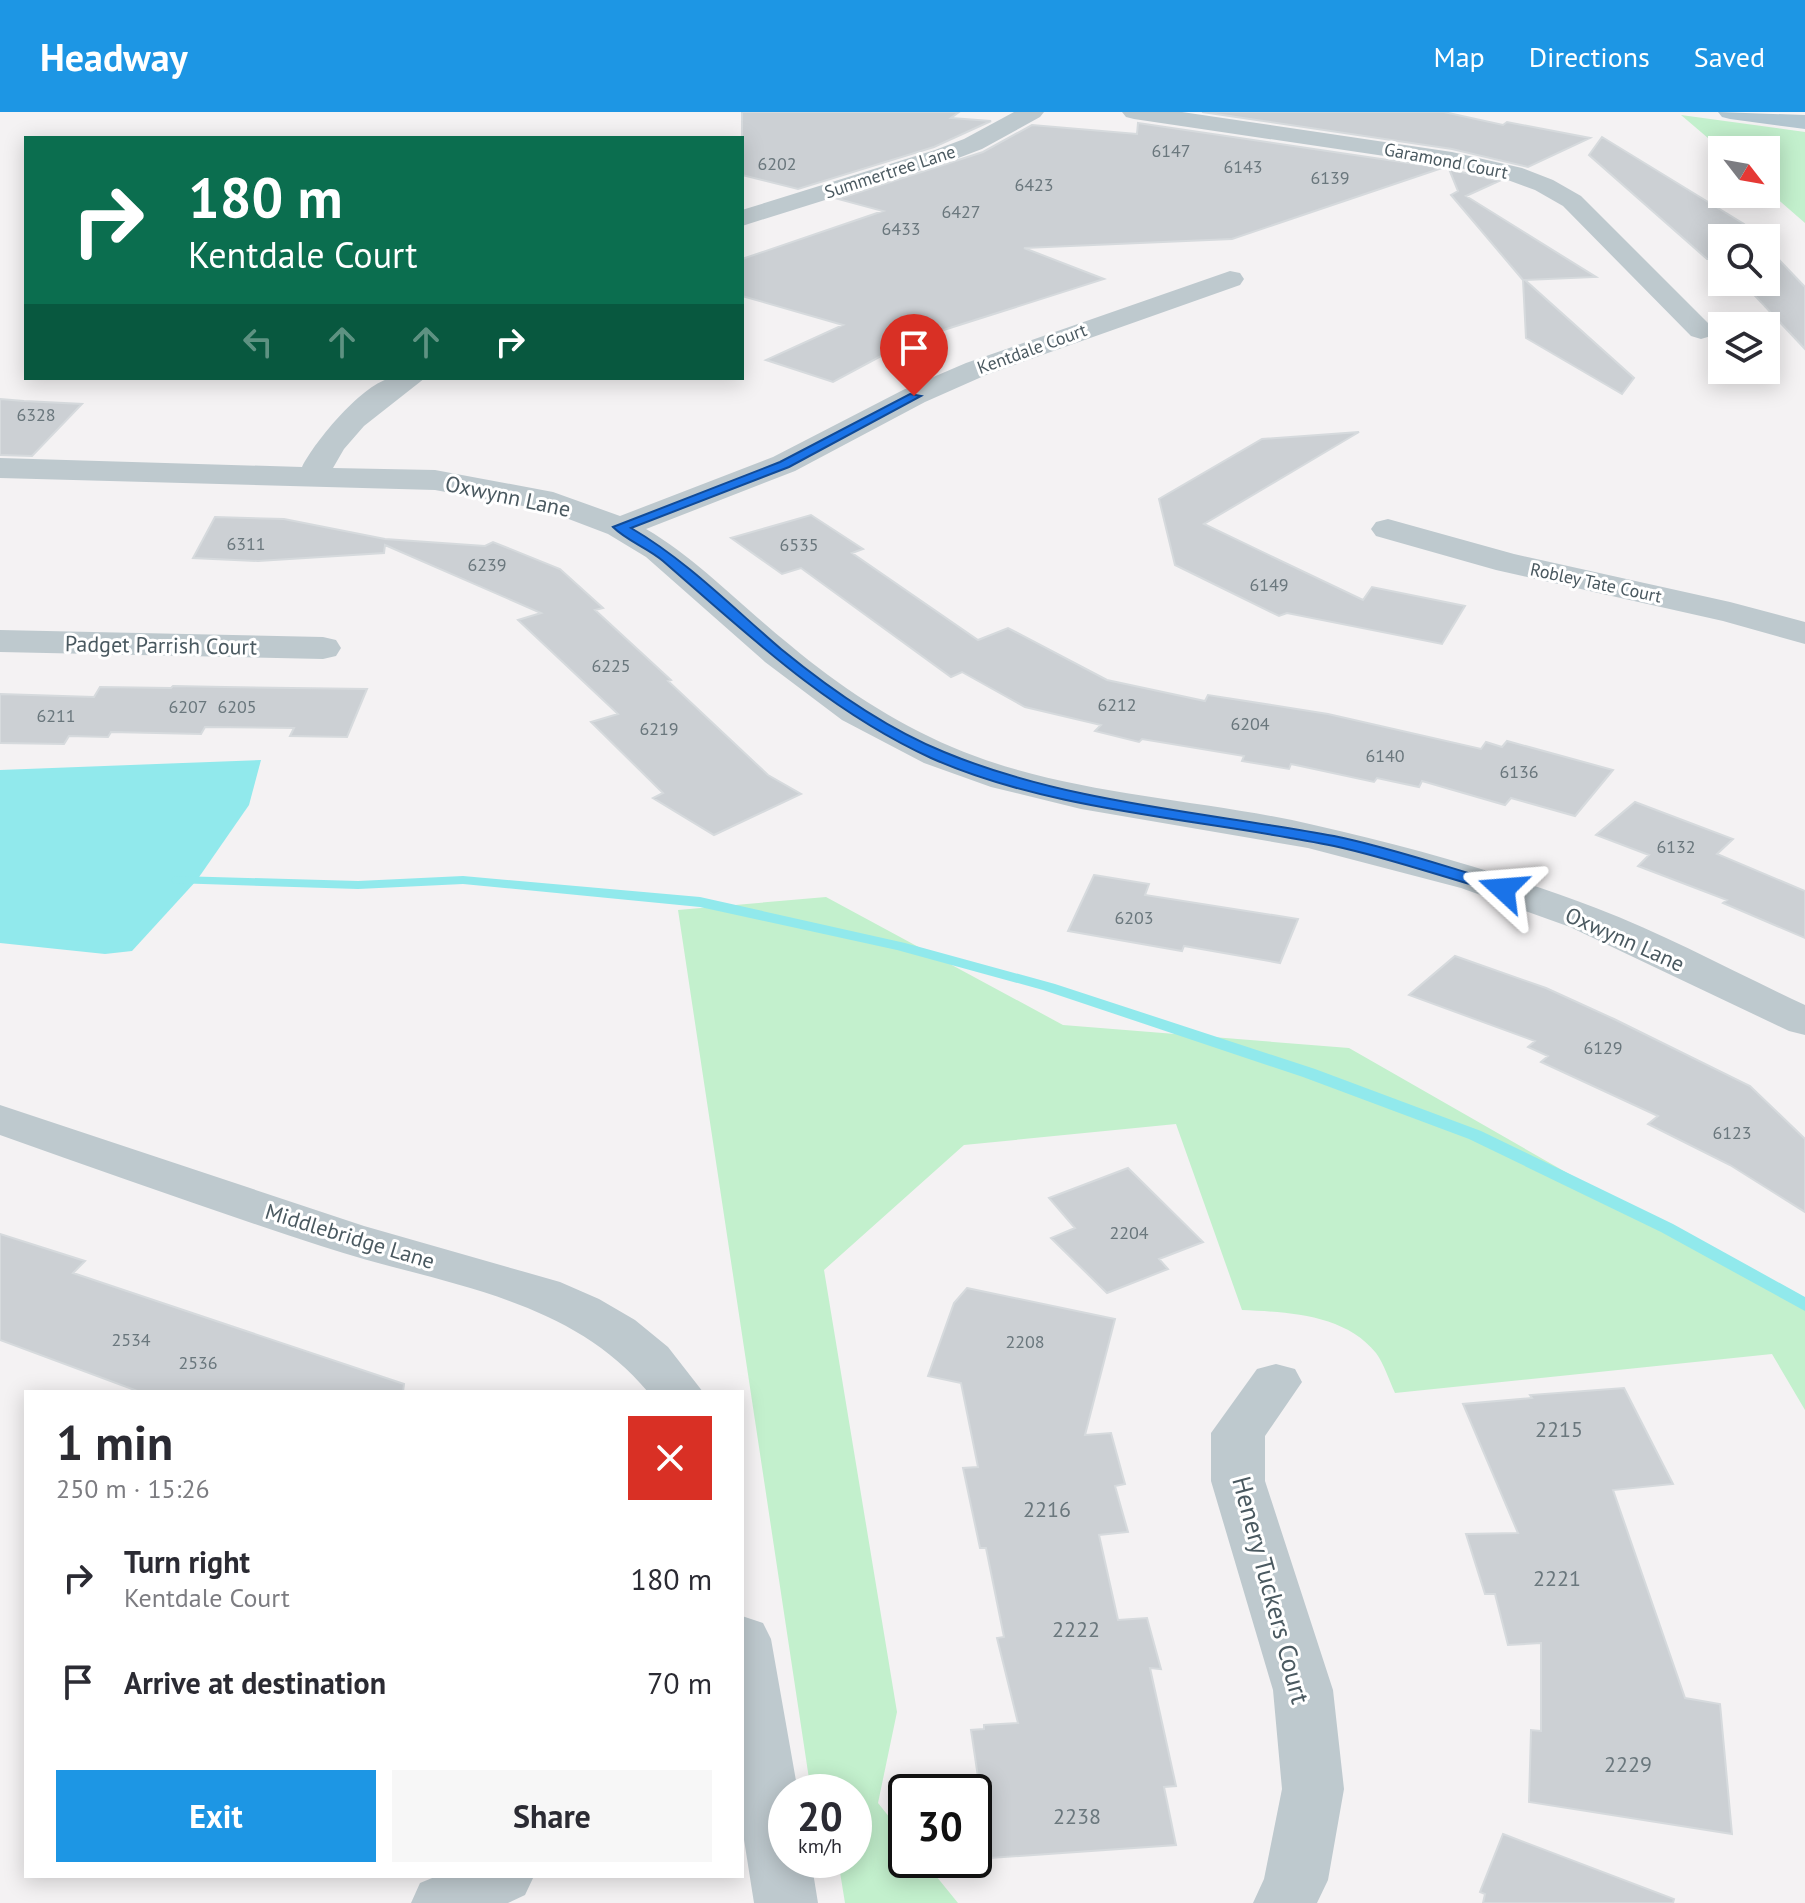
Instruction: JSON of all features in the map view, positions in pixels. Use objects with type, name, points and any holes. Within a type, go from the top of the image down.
[{"type":"main road","points":[[1730,112],[1805,122]]},
{"type":"street","name":"Summertree Lane","points":[[745,215],[944,155],[973,144],[1032,112]]},
{"type":"street","name":"Garamond Court","points":[[1134,112],[1452,159],[1534,181],[1572,201],[1587,214],[1701,330]]},
{"type":"street","name":"Kentdale Court","points":[[620,527],[784,464],[914,396],[976,369],[1230,279]]},
{"type":"street","points":[[313,476],[324,451],[346,424],[407,380]]},
{"type":"street","name":"Oxwynn Lane","points":[[0,468],[313,476],[466,484],[553,502],[620,527],[658,550],[778,654],[855,712],[938,755],[1005,779],[1081,797],[1310,836],[1476,879],[1585,918],[1805,1022]]},
{"type":"street","name":"Robley Tate Court","points":[[1388,529],[1508,563],[1730,612],[1805,633]]},
{"type":"street","name":"Padget Parrish Court","points":[[0,641],[323,648]]},
{"type":"street","name":"Middlebridge Lane","points":[[0,1119],[220,1196],[373,1245],[500,1278],[549,1295],[615,1331],[668,1379],[676,1390]]},
{"type":"street","name":"Henery Tuckers Court","points":[[1276,1382],[1238,1433],[1238,1481],[1303,1690],[1313,1789],[1296,1880],[1285,1903]]},
{"type":"street","points":[[744,1664],[753,1778],[786,1903]]},
{"type":"street","points":[[443,1903],[498,1878]]},
{"type":"green space","points":[[1681,115],[1805,132],[1805,223],[1780,201],[1780,136],[1708,138]]},
{"type":"green space","points":[[826,897],[1063,1025],[1349,1048],[1805,1309],[1805,1410],[1772,1354],[1395,1393],[1376,1353],[1348,1330],[1296,1314],[1242,1310],[1176,1124],[964,1145],[824,1270],[897,1712],[878,1803],[888,1816],[888,1878],[938,1878],[958,1903],[845,1903],[841,1878],[872,1878],[872,1774],[808,1774],[678,910]]},
{"type":"water","points":[[261,760],[249,805],[197,880],[132,951],[105,954],[0,943],[0,770]]},
{"type":"building","points":[[742,112],[959,112],[951,118],[991,121],[934,147],[798,189],[744,176]]},
{"type":"building","points":[[1202,112],[1444,112],[1503,125],[1507,122],[1590,138],[1528,167],[1452,149]]},
{"type":"building","points":[[1138,123],[1442,168],[1232,239],[1024,248],[1104,279],[909,341],[833,382],[766,360],[843,325],[744,297],[744,258],[883,211],[838,199],[983,152],[1032,125],[1137,134]]},
{"type":"building","points":[[1602,137],[1708,202],[1708,208],[1718,208],[1744,224],[1708,224],[1707,259],[1589,155]]},
{"type":"building","points":[[1449,169],[1499,181],[1466,196],[1596,277],[1525,280],[1634,378],[1622,394],[1526,338],[1523,280],[1451,195],[1458,191]]},
{"type":"building","points":[[1780,261],[1805,287],[1805,349],[1780,322],[1780,312],[1770,312],[1755,296],[1780,296]]},
{"type":"building","points":[[0,399],[82,404],[32,456],[0,455]]},
{"type":"building","points":[[1359,432],[1204,524],[1363,600],[1372,587],[1465,606],[1442,644],[1287,613],[1279,616],[1175,565],[1159,499],[1262,439]]},
{"type":"building","points":[[811,515],[863,549],[852,553],[978,640],[1008,628],[1107,680],[1205,701],[1208,695],[1328,714],[1481,749],[1486,742],[1502,747],[1507,741],[1613,770],[1575,816],[1511,798],[1505,805],[1422,781],[1419,787],[1377,778],[1374,782],[1291,764],[1289,769],[1242,761],[1244,756],[1142,739],[1139,742],[1095,731],[1101,725],[1025,707],[962,672],[951,677],[801,568],[782,574],[731,538]]},
{"type":"building","points":[[215,517],[284,519],[385,539],[485,546],[493,542],[560,569],[603,608],[595,610],[768,775],[801,794],[714,835],[653,798],[663,793],[591,722],[618,714],[518,620],[541,613],[385,545],[384,553],[258,561],[193,558]]},
{"type":"building","points":[[100,687],[367,689],[347,737],[290,736],[294,728],[205,727],[201,734],[111,732],[108,737],[69,736],[64,744],[0,743],[0,694],[94,697]]},
{"type":"building","points":[[1635,802],[1733,839],[1717,854],[1805,891],[1805,938],[1723,903],[1727,900],[1638,866],[1649,855],[1596,835]]},
{"type":"building","points":[[1094,875],[1149,884],[1145,895],[1298,919],[1280,963],[1184,946],[1182,951],[1068,931]]},
{"type":"building","points":[[1455,956],[1546,988],[1750,1086],[1805,1139],[1805,1212],[1730,1165],[1648,1124],[1658,1116],[1541,1062],[1548,1056],[1528,1047],[1535,1041],[1409,995]]},
{"type":"building","points":[[1128,1168],[1203,1242],[1159,1259],[1168,1269],[1107,1293],[1051,1238],[1075,1228],[1049,1198]]},
{"type":"building","points":[[0,1234],[85,1261],[73,1273],[404,1384],[403,1390],[135,1390],[0,1340]]},
{"type":"building","points":[[967,1288],[1115,1319],[1085,1435],[1111,1433],[1125,1484],[1115,1486],[1128,1532],[1099,1535],[1118,1620],[1147,1618],[1161,1669],[1150,1668],[1176,1786],[1164,1787],[1176,1845],[992,1858],[992,1774],[978,1774],[971,1730],[984,1729],[984,1725],[1018,1723],[997,1638],[1004,1637],[986,1548],[980,1548],[963,1468],[978,1467],[961,1383],[928,1376],[954,1303]]},
{"type":"building","points":[[1624,1388],[1673,1484],[1613,1490],[1685,1698],[1720,1704],[1732,1834],[1529,1802],[1531,1730],[1541,1731],[1541,1643],[1508,1645],[1495,1594],[1485,1594],[1466,1534],[1518,1533],[1463,1404]]},
{"type":"building","points":[[1503,1834],[1674,1899],[1673,1903],[1483,1903],[1485,1894],[1480,1892]]},
{"type":"waterway","points":[[178,880],[358,885],[463,880],[700,902],[900,946],[1049,987],[1309,1073],[1475,1135],[1667,1228],[1805,1305]]},
{"type":"route","points":[[914,396],[784,464],[620,527],[658,550],[778,654],[855,712],[938,755],[1005,779],[1081,797],[1366,848],[1503,889]]}]
